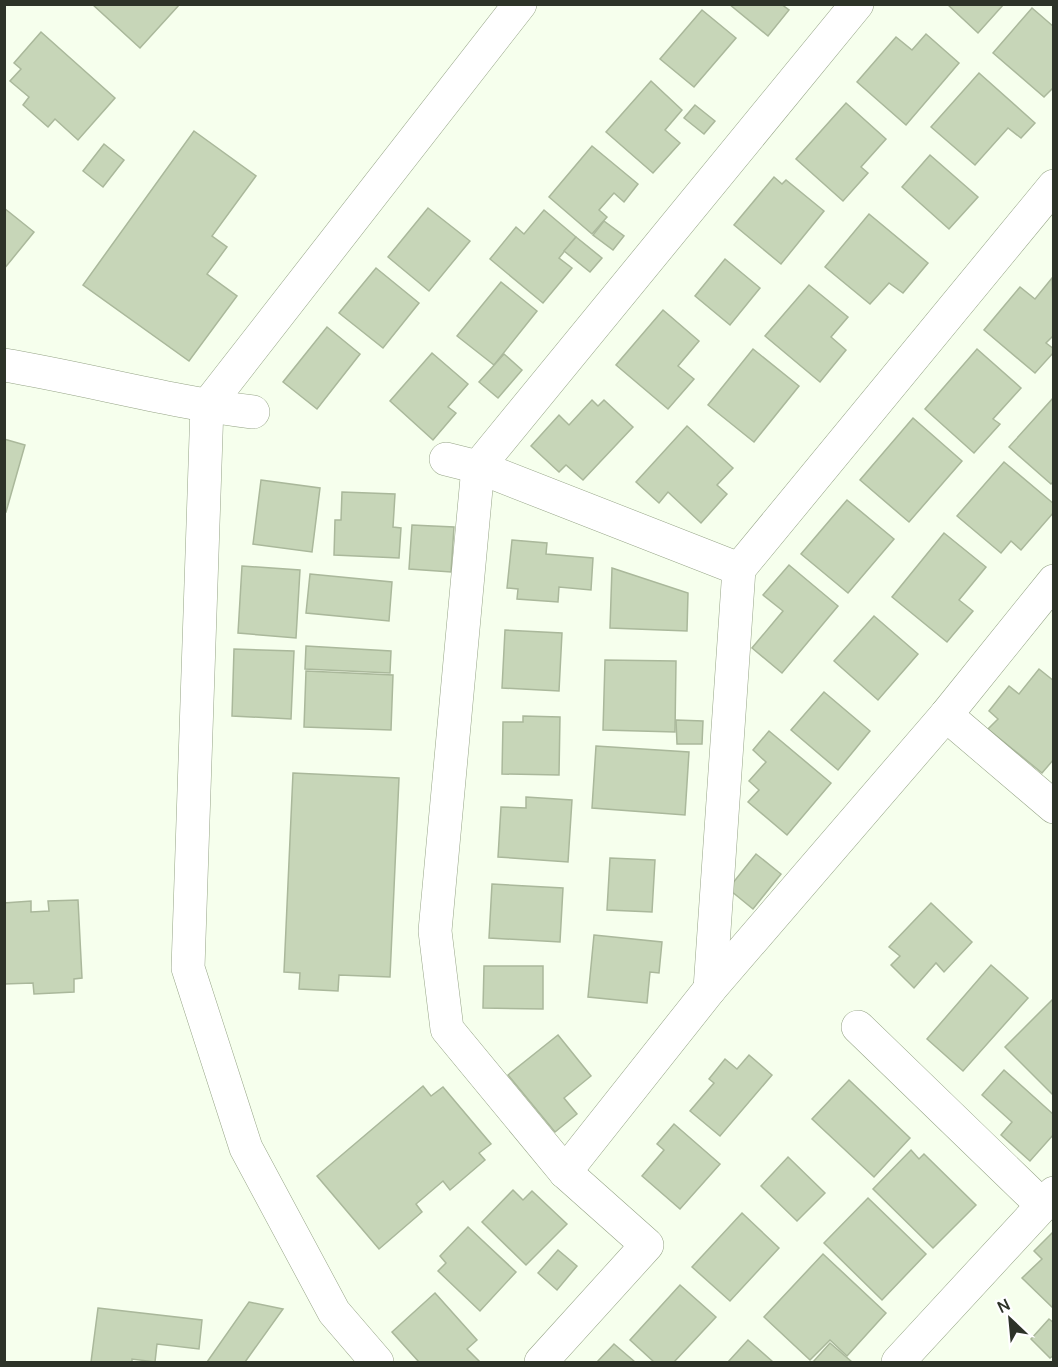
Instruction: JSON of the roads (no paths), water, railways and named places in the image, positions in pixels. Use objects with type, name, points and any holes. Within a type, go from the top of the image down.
[{"type":"street","points":[[377,1362],[334,1312],[246,1148],[188,968],[207,406],[520,4]]},
{"type":"street","points":[[540,1362],[647,1245],[565,1172],[447,1029],[435,930],[477,467],[857,4]]},
{"type":"street","points":[[710,989],[739,569],[1053,186]]},
{"type":"street","points":[[4,365],[63,375],[207,406],[253,412]]},
{"type":"street","points":[[446,459],[477,467],[739,569]]},
{"type":"street","points":[[565,1172],[710,989],[946,715],[1053,582]]},
{"type":"street","points":[[946,715],[1053,807]]},
{"type":"street","points":[[858,1027],[1048,1199],[898,1362]]}]
